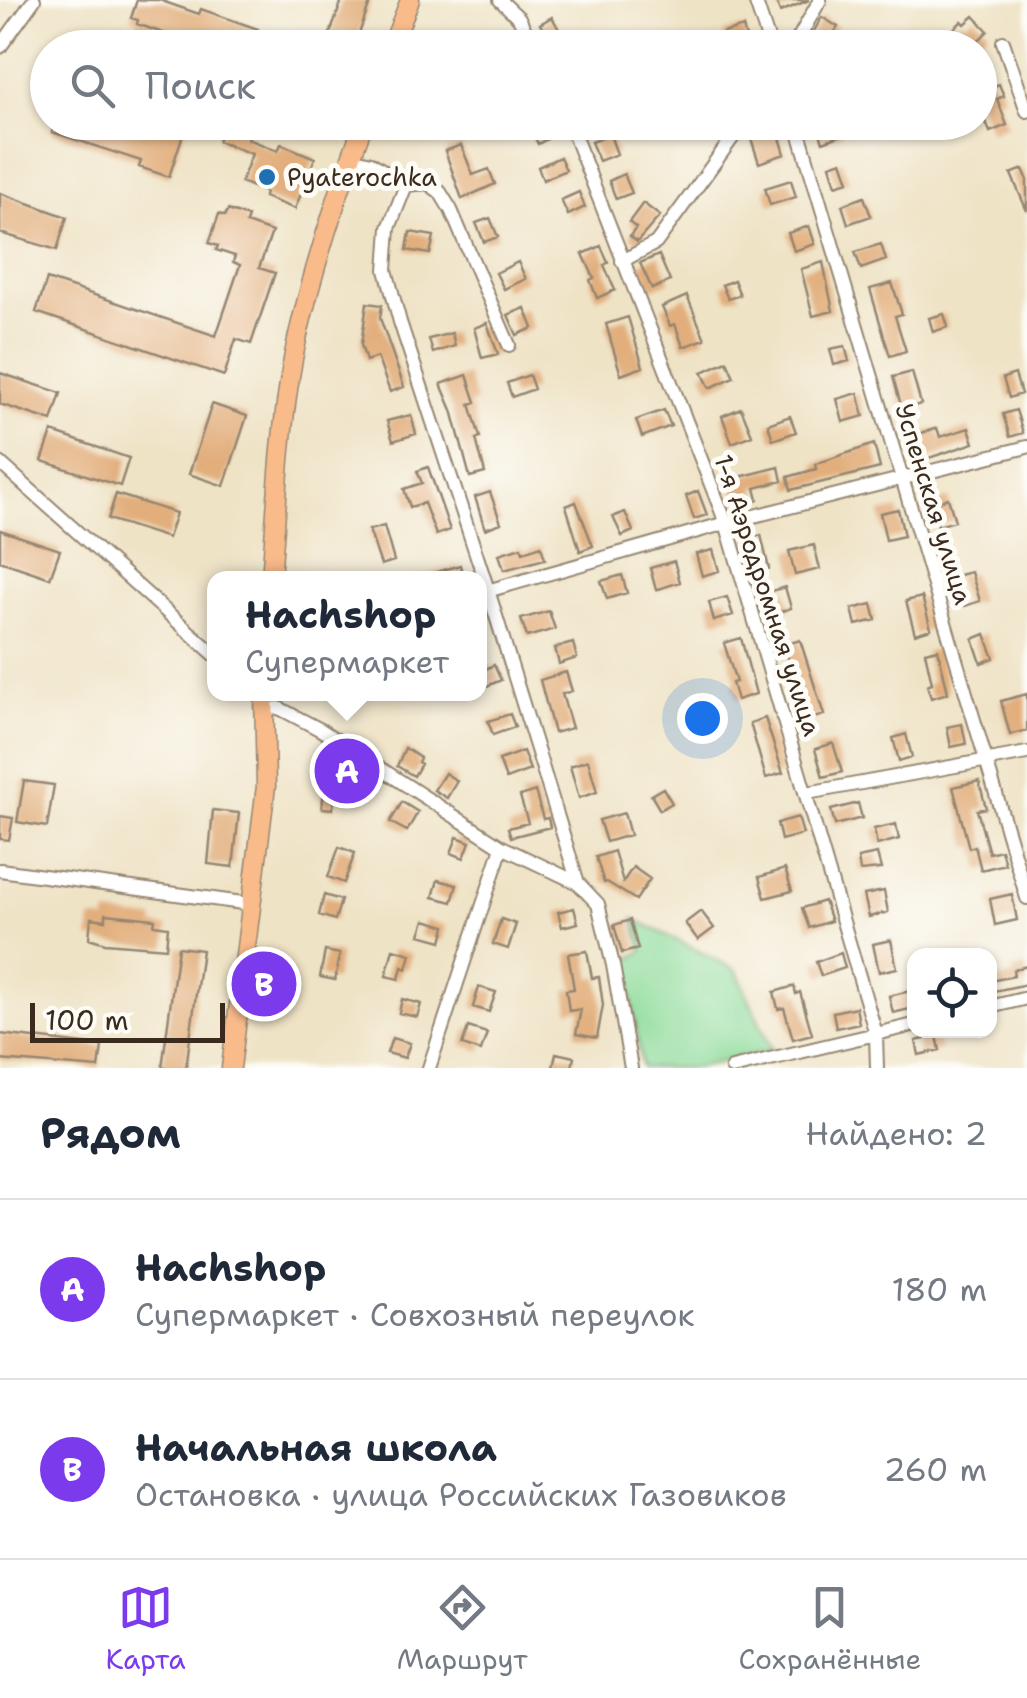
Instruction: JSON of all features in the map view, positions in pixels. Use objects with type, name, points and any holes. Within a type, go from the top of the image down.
[{"type":"main road","points":[[398,30],[410,0]]},
{"type":"main road","points":[[272,571],[284,420],[298,338],[323,240],[357,140]]},
{"type":"main road","points":[[230,1068],[266,786],[264,701]]},
{"type":"street","points":[[0,48],[34,0]]},
{"type":"street","points":[[500,0],[524,30]]},
{"type":"street","points":[[755,0],[765,30]]},
{"type":"street","points":[[803,30],[820,0]]},
{"type":"street","points":[[1003,42],[1027,110]]},
{"type":"street","name":"1-я Аэродромная улица","points":[[577,140],[726,523],[876,1034],[877,1068]]},
{"type":"street","points":[[622,261],[656,243],[731,140]]},
{"type":"street","name":"Успенская улица","points":[[801,140],[1027,898]]},
{"type":"street","points":[[350,158],[371,163],[406,184],[428,183],[440,192],[509,346]]},
{"type":"street","points":[[406,184],[390,228],[386,270],[477,571]]},
{"type":"street","points":[[487,591],[726,523],[1027,446]]},
{"type":"street","points":[[0,462],[207,649]]},
{"type":"street","points":[[487,601],[578,884]]},
{"type":"street","points":[[264,701],[321,730],[502,847],[578,884],[598,904],[614,965],[631,1068]]},
{"type":"street","points":[[808,793],[1027,753]]},
{"type":"street","points":[[429,1068],[502,847]]},
{"type":"street","points":[[0,870],[250,904]]},
{"type":"street","points":[[997,1005],[1027,998]]},
{"type":"street","points":[[732,1068],[907,1027]]},
{"type":"green space","points":[[634,919],[736,970],[772,1050],[693,1068],[642,1068],[626,961],[643,951]]},
{"type":"building","points":[[137,0],[159,0],[199,14],[201,9],[258,29],[154,30],[131,18]]},
{"type":"building","points":[[342,0],[371,0],[360,30],[331,30]]},
{"type":"building","points":[[776,0],[809,0],[780,12]]},
{"type":"building","points":[[974,16],[987,30],[953,30],[962,21],[965,24]]},
{"type":"building","points":[[552,17],[559,30],[543,30],[540,24]]},
{"type":"building","points":[[822,17],[838,27],[836,30],[815,30]]},
{"type":"building","points":[[999,84],[1004,96],[997,99],[997,85]]},
{"type":"building","points":[[997,99],[1007,125],[997,129]]},
{"type":"building","points":[[77,140],[181,140],[169,177],[139,167],[141,161]]},
{"type":"building","points":[[250,140],[278,151],[281,144],[315,158],[295,209],[264,197],[265,192],[241,182],[252,154],[218,141]]},
{"type":"building","points":[[612,140],[617,154],[599,161],[591,142]]},
{"type":"building","points":[[752,140],[781,140],[785,154],[759,163]]},
{"type":"building","points":[[461,145],[473,175],[489,169],[495,184],[462,199],[445,151]]},
{"type":"building","points":[[560,157],[566,170],[543,180],[538,167]]},
{"type":"building","points":[[842,161],[849,181],[836,185],[830,165]]},
{"type":"building","points":[[1023,169],[1027,178],[1027,211],[1011,174]]},
{"type":"building","points":[[624,174],[632,193],[616,199],[609,181]]},
{"type":"building","points":[[791,180],[796,197],[770,205],[765,188]]},
{"type":"building","points":[[579,192],[585,207],[568,215],[561,200]]},
{"type":"building","points":[[0,193],[67,217],[57,250],[0,233]]},
{"type":"building","points":[[864,197],[871,216],[848,224],[842,205]]},
{"type":"building","points":[[643,203],[660,216],[637,242],[630,236],[636,228],[629,222]]},
{"type":"building","points":[[228,210],[248,217],[246,223],[272,232],[259,268],[275,273],[251,344],[236,339],[224,376],[36,312],[47,279],[216,336],[240,265],[233,262],[235,256],[216,250],[218,246],[209,243],[219,214],[225,216]]},
{"type":"building","points":[[490,218],[498,237],[484,242],[476,223]]},
{"type":"building","points":[[809,226],[815,244],[794,251],[788,233]]},
{"type":"building","points":[[410,232],[434,236],[430,254],[407,250]]},
{"type":"building","points":[[881,244],[886,260],[861,269],[855,252]]},
{"type":"building","points":[[601,246],[615,290],[597,298],[590,280],[594,278],[583,254]]},
{"type":"building","points":[[659,255],[670,281],[652,289],[640,263]]},
{"type":"building","points":[[518,262],[526,279],[504,289],[496,273]]},
{"type":"building","points":[[823,262],[833,311],[813,316],[801,269]]},
{"type":"building","points":[[734,280],[740,295],[728,299],[722,285]]},
{"type":"building","points":[[892,283],[902,314],[895,316],[906,351],[890,356],[870,289]]},
{"type":"building","points":[[687,296],[705,339],[683,347],[675,324],[670,326],[662,307]]},
{"type":"building","points":[[367,303],[382,305],[380,318],[404,387],[390,392],[377,357],[366,361],[361,345]]},
{"type":"building","points":[[525,308],[533,328],[517,335],[508,315]]},
{"type":"building","points":[[944,314],[948,327],[933,332],[929,318]]},
{"type":"building","points":[[628,317],[643,367],[621,375],[606,324]]},
{"type":"building","points":[[487,323],[498,354],[482,358],[474,328]]},
{"type":"building","points":[[452,333],[455,346],[433,353],[429,339]]},
{"type":"building","points":[[845,346],[849,361],[834,365],[830,349]]},
{"type":"building","points":[[727,361],[734,377],[710,388],[702,372]]},
{"type":"building","points":[[912,372],[921,404],[902,409],[893,377]]},
{"type":"building","points":[[0,373],[61,393],[52,421],[0,404]]},
{"type":"building","points":[[1015,374],[1021,394],[1009,398],[1003,378]]},
{"type":"building","points":[[467,375],[476,402],[470,404],[485,473],[470,477],[441,384]]},
{"type":"building","points":[[529,375],[534,389],[512,397],[507,383]]},
{"type":"building","points":[[858,393],[864,416],[843,422],[837,399]]},
{"type":"building","points":[[212,404],[247,416],[224,486],[189,474]]},
{"type":"building","points":[[741,408],[752,435],[732,443],[722,416]]},
{"type":"building","points":[[664,410],[671,426],[642,437],[636,420]]},
{"type":"building","points":[[1016,410],[1023,433],[1010,437],[1003,414]]},
{"type":"building","points":[[411,415],[416,434],[393,441],[387,421]]},
{"type":"building","points":[[790,416],[796,432],[773,440],[768,424]]},
{"type":"building","points":[[937,428],[940,437],[969,428],[974,443],[917,462],[909,437]]},
{"type":"building","points":[[52,432],[129,458],[120,486],[42,461]]},
{"type":"building","points":[[874,444],[880,468],[791,490],[788,477]]},
{"type":"building","points":[[428,467],[450,530],[436,535],[424,503],[410,507],[404,489],[422,483],[417,471]]},
{"type":"building","points":[[779,467],[782,481],[755,488],[758,500],[739,505],[732,479]]},
{"type":"building","points":[[698,491],[707,515],[694,519],[686,496]]},
{"type":"building","points":[[490,492],[501,523],[485,529],[475,497]]},
{"type":"building","points":[[116,494],[176,513],[168,538],[108,519]]},
{"type":"building","points":[[948,498],[955,521],[938,526],[931,504]]},
{"type":"building","points":[[576,502],[593,546],[580,551],[566,506]]},
{"type":"building","points":[[898,509],[904,536],[886,540],[880,513]]},
{"type":"building","points":[[625,512],[633,531],[622,536],[613,517]]},
{"type":"building","points":[[384,526],[394,561],[381,565],[369,530]]},
{"type":"building","points":[[0,530],[60,550],[50,578],[0,561]]},
{"type":"building","points":[[761,535],[769,569],[755,573],[747,539]]},
{"type":"building","points":[[814,545],[820,569],[795,575],[789,551]]},
{"type":"building","points":[[541,546],[545,559],[504,570],[499,554]]},
{"type":"building","points":[[713,550],[719,571],[702,576],[696,554]]},
{"type":"building","points":[[674,561],[680,582],[656,590],[650,568]]},
{"type":"building","points":[[460,565],[462,571],[440,571]]},
{"type":"building","points":[[971,572],[980,601],[965,606],[955,576]]},
{"type":"building","points":[[622,575],[627,593],[607,599],[601,581]]},
{"type":"building","points":[[785,587],[791,608],[775,614],[768,592]]},
{"type":"building","points":[[727,597],[733,615],[714,621],[709,602]]},
{"type":"building","points":[[922,597],[931,629],[915,634],[906,601]]},
{"type":"building","points":[[872,604],[876,620],[856,625],[852,609]]},
{"type":"building","points":[[549,611],[555,629],[527,637],[521,619]]},
{"type":"building","points":[[985,634],[994,658],[981,663],[973,639]]},
{"type":"building","points":[[741,638],[756,694],[737,700],[732,683],[736,682],[724,643]]},
{"type":"building","points":[[800,640],[824,715],[803,721],[784,645]]},
{"type":"building","points":[[573,643],[577,658],[559,664],[555,648]]},
{"type":"building","points":[[938,649],[948,693],[931,698],[925,652]]},
{"type":"building","points":[[494,665],[501,680],[487,686],[487,668]]},
{"type":"building","points":[[566,672],[572,691],[562,694],[572,728],[554,733],[540,680]]},
{"type":"building","points":[[1027,694],[1027,730],[1010,735],[1001,701]]},
{"type":"building","points":[[510,714],[515,727],[493,735],[488,721]]},
{"type":"building","points":[[765,718],[783,773],[766,778],[750,723]]},
{"type":"building","points":[[962,724],[966,744],[951,747],[947,727]]},
{"type":"building","points":[[906,734],[912,757],[899,761],[893,738]]},
{"type":"building","points":[[833,743],[842,772],[823,777],[815,749]]},
{"type":"building","points":[[405,748],[420,758],[414,776],[397,766]]},
{"type":"building","points":[[523,751],[530,770],[506,779],[499,760]]},
{"type":"building","points":[[588,760],[597,792],[579,798],[570,766]]},
{"type":"building","points":[[327,761],[340,762],[359,773],[356,778],[370,786],[362,802],[335,788],[333,809],[322,808]]},
{"type":"building","points":[[445,773],[457,781],[447,798],[434,790]]},
{"type":"building","points":[[24,781],[54,785],[47,827],[17,822]]},
{"type":"building","points":[[979,781],[986,808],[977,810],[989,853],[1001,850],[1005,864],[981,870],[975,846],[969,848],[953,787]]},
{"type":"building","points":[[663,788],[672,803],[660,810],[651,795]]},
{"type":"building","points":[[535,791],[543,819],[548,818],[550,827],[511,837],[508,828],[528,823],[520,796]]},
{"type":"building","points":[[402,802],[418,812],[407,831],[390,822]]},
{"type":"building","points":[[858,803],[862,818],[835,825],[831,810]]},
{"type":"building","points":[[213,810],[239,813],[233,867],[208,864]]},
{"type":"building","points":[[624,813],[630,835],[606,842],[599,820]]},
{"type":"building","points":[[0,816],[13,818],[9,840],[0,839]]},
{"type":"building","points":[[798,817],[803,834],[781,840],[777,823]]},
{"type":"building","points":[[896,824],[899,839],[877,845],[874,829]]},
{"type":"building","points":[[457,837],[470,842],[464,858],[451,853]]},
{"type":"building","points":[[339,847],[355,853],[344,883],[328,877]]},
{"type":"building","points":[[614,851],[623,882],[633,867],[650,879],[636,900],[604,883],[596,857]]},
{"type":"building","points":[[877,854],[881,869],[860,871],[858,858]]},
{"type":"building","points":[[785,869],[792,891],[765,898],[759,877]]},
{"type":"building","points":[[438,880],[457,885],[452,902],[433,897]]},
{"type":"building","points":[[884,891],[888,912],[869,917],[864,895]]},
{"type":"building","points":[[1012,894],[1017,920],[995,925],[990,899]]},
{"type":"building","points":[[324,895],[341,900],[335,920],[319,915]]},
{"type":"building","points":[[824,901],[831,921],[809,928],[802,908]]},
{"type":"building","points":[[574,908],[578,923],[562,927],[558,912]]},
{"type":"building","points":[[701,911],[714,928],[698,940],[685,923]]},
{"type":"building","points":[[106,914],[155,919],[154,925],[168,927],[166,948],[89,938],[91,918],[106,920]]},
{"type":"building","points":[[501,919],[516,924],[508,949],[493,944]]},
{"type":"building","points":[[425,920],[446,926],[442,941],[420,935]]},
{"type":"building","points":[[630,920],[638,949],[622,953],[614,925]]},
{"type":"building","points":[[891,940],[897,968],[879,972],[873,944]]},
{"type":"building","points":[[178,947],[202,950],[186,1068],[162,1068]]},
{"type":"building","points":[[393,949],[411,954],[399,979],[386,976]]},
{"type":"building","points":[[325,951],[340,954],[335,980],[320,977]]},
{"type":"building","points":[[587,951],[592,978],[599,977],[603,1005],[597,1038],[576,1034],[581,1009],[569,1011],[566,990],[574,989],[568,954]]},
{"type":"building","points":[[841,953],[845,968],[821,976],[816,962]]},
{"type":"building","points":[[1027,966],[1027,984],[997,990],[997,980],[1014,976],[1013,970]]},
{"type":"building","points":[[794,986],[796,994],[800,992],[812,1034],[793,1039],[784,1008],[778,1009],[774,992]]},
{"type":"building","points":[[479,987],[496,992],[489,1012],[473,1007]]},
{"type":"building","points":[[907,992],[907,1010],[893,1013],[889,996]]},
{"type":"building","points":[[402,999],[421,1004],[417,1017],[399,1013]]},
{"type":"building","points":[[856,1007],[859,1023],[836,1028],[833,1012]]},
{"type":"building","points":[[468,1027],[487,1033],[481,1051],[462,1045]]},
{"type":"building","points":[[0,1034],[102,1046],[99,1068],[0,1060]]},
{"type":"building","points":[[392,1038],[410,1043],[405,1058],[387,1053]]},
{"type":"building","points":[[937,1038],[940,1050],[919,1055],[916,1041]]},
{"type":"building","points":[[556,1053],[574,1057],[572,1068],[553,1068]]},
{"type":"place","name":"Pyaterochka","points":[[267,177]]},
{"type":"place","name":"Hachshop","points":[[347,771]]},
{"type":"place","name":"Начальная школа","points":[[264,984]]}]
